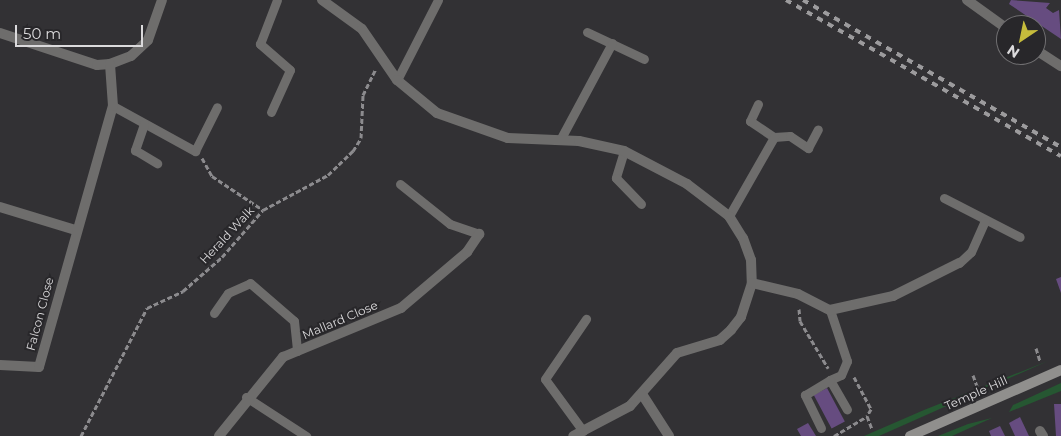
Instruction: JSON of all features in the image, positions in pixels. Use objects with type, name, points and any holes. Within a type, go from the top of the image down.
[{"type":"street","points":[[0,33],[97,65],[110,64],[144,44],[157,23],[162,0]]},
{"type":"street","points":[[322,0],[362,29],[383,55],[397,80],[418,101],[459,124],[508,138],[560,140],[624,151],[687,184],[729,216],[751,260],[752,284],[741,317],[720,340],[677,353],[630,406],[573,436]]},
{"type":"street","points":[[967,0],[996,21]]},
{"type":"street","points":[[1046,56],[1061,66]]},
{"type":"street","name":"Falcon Close","points":[[0,365],[39,368],[75,230],[113,106],[110,64]]},
{"type":"street","points":[[0,207],[75,230]]},
{"type":"street","name":"Mallard Close","points":[[219,436],[246,397],[283,357],[401,308],[467,252],[479,234]]},
{"type":"street","points":[[752,284],[798,294],[830,310],[893,296],[959,262]]},
{"type":"street","name":"Temple Hill","points":[[910,436],[1057,371],[1061,366]]},
{"type":"street","points":[[642,394],[669,436]]},
{"type":"lane","points":[[271,112],[290,70],[260,44],[277,0]]},
{"type":"lane","points":[[397,80],[438,0]]},
{"type":"lane","points":[[587,32],[644,59]]},
{"type":"lane","points":[[560,140],[612,43]]},
{"type":"lane","points":[[758,104],[750,120],[774,137],[790,136],[808,148],[818,129]]},
{"type":"lane","points":[[113,106],[195,151],[217,107]]},
{"type":"lane","points":[[144,124],[135,150],[157,163]]},
{"type":"lane","points":[[729,216],[774,137]]},
{"type":"lane","points":[[624,151],[616,178],[619,186],[641,204]]},
{"type":"lane","points":[[400,184],[450,224],[479,234]]},
{"type":"lane","points":[[944,198],[985,221],[1020,237]]},
{"type":"lane","points":[[959,262],[972,252],[985,221]]},
{"type":"lane","points":[[214,313],[228,293],[250,283],[294,321],[298,351]]},
{"type":"lane","points":[[821,428],[805,395],[841,375],[847,361],[830,310]]},
{"type":"lane","points":[[583,431],[545,379],[586,319]]},
{"type":"lane","points":[[830,380],[847,410]]},
{"type":"lane","points":[[246,397],[306,436]]},
{"type":"path","name":"Herald Walk","points":[[80,436],[126,354],[141,315],[182,291],[222,257],[262,210],[328,175],[353,151],[361,138],[363,95],[383,55]]},
{"type":"path","points":[[195,151],[210,166],[212,176],[262,210]]},
{"type":"path","points":[[1036,348],[1040,361]]},
{"type":"path","points":[[973,375],[977,386]]},
{"type":"path","points":[[834,436],[868,417],[872,429]]},
{"type":"green space","points":[[1048,361],[879,436],[864,436],[924,410]]},
{"type":"green space","points":[[1061,383],[1061,391],[1009,412],[1013,405]]},
{"type":"green space","points":[[992,418],[952,436],[938,436],[968,424]]},
{"type":"building","points":[[1011,0],[1050,3],[1046,8],[1053,13],[1059,10],[1061,39],[1046,29],[1046,15],[1025,15],[1009,4]]},
{"type":"building","points":[[1061,277],[1061,293],[1056,279]]},
{"type":"building","points":[[827,388],[845,422],[832,429],[814,395]]},
{"type":"building","points":[[1054,404],[1061,404],[1061,436],[1056,436]]},
{"type":"building","points":[[1020,417],[1029,436],[1015,436],[1009,423]]},
{"type":"building","points":[[808,423],[816,436],[801,436],[797,429]]},
{"type":"building","points":[[1000,426],[1005,436],[991,436],[989,431]]},
{"type":"railway","points":[[786,0],[1061,156]]},
{"type":"railway","points":[[803,0],[1061,147]]}]
